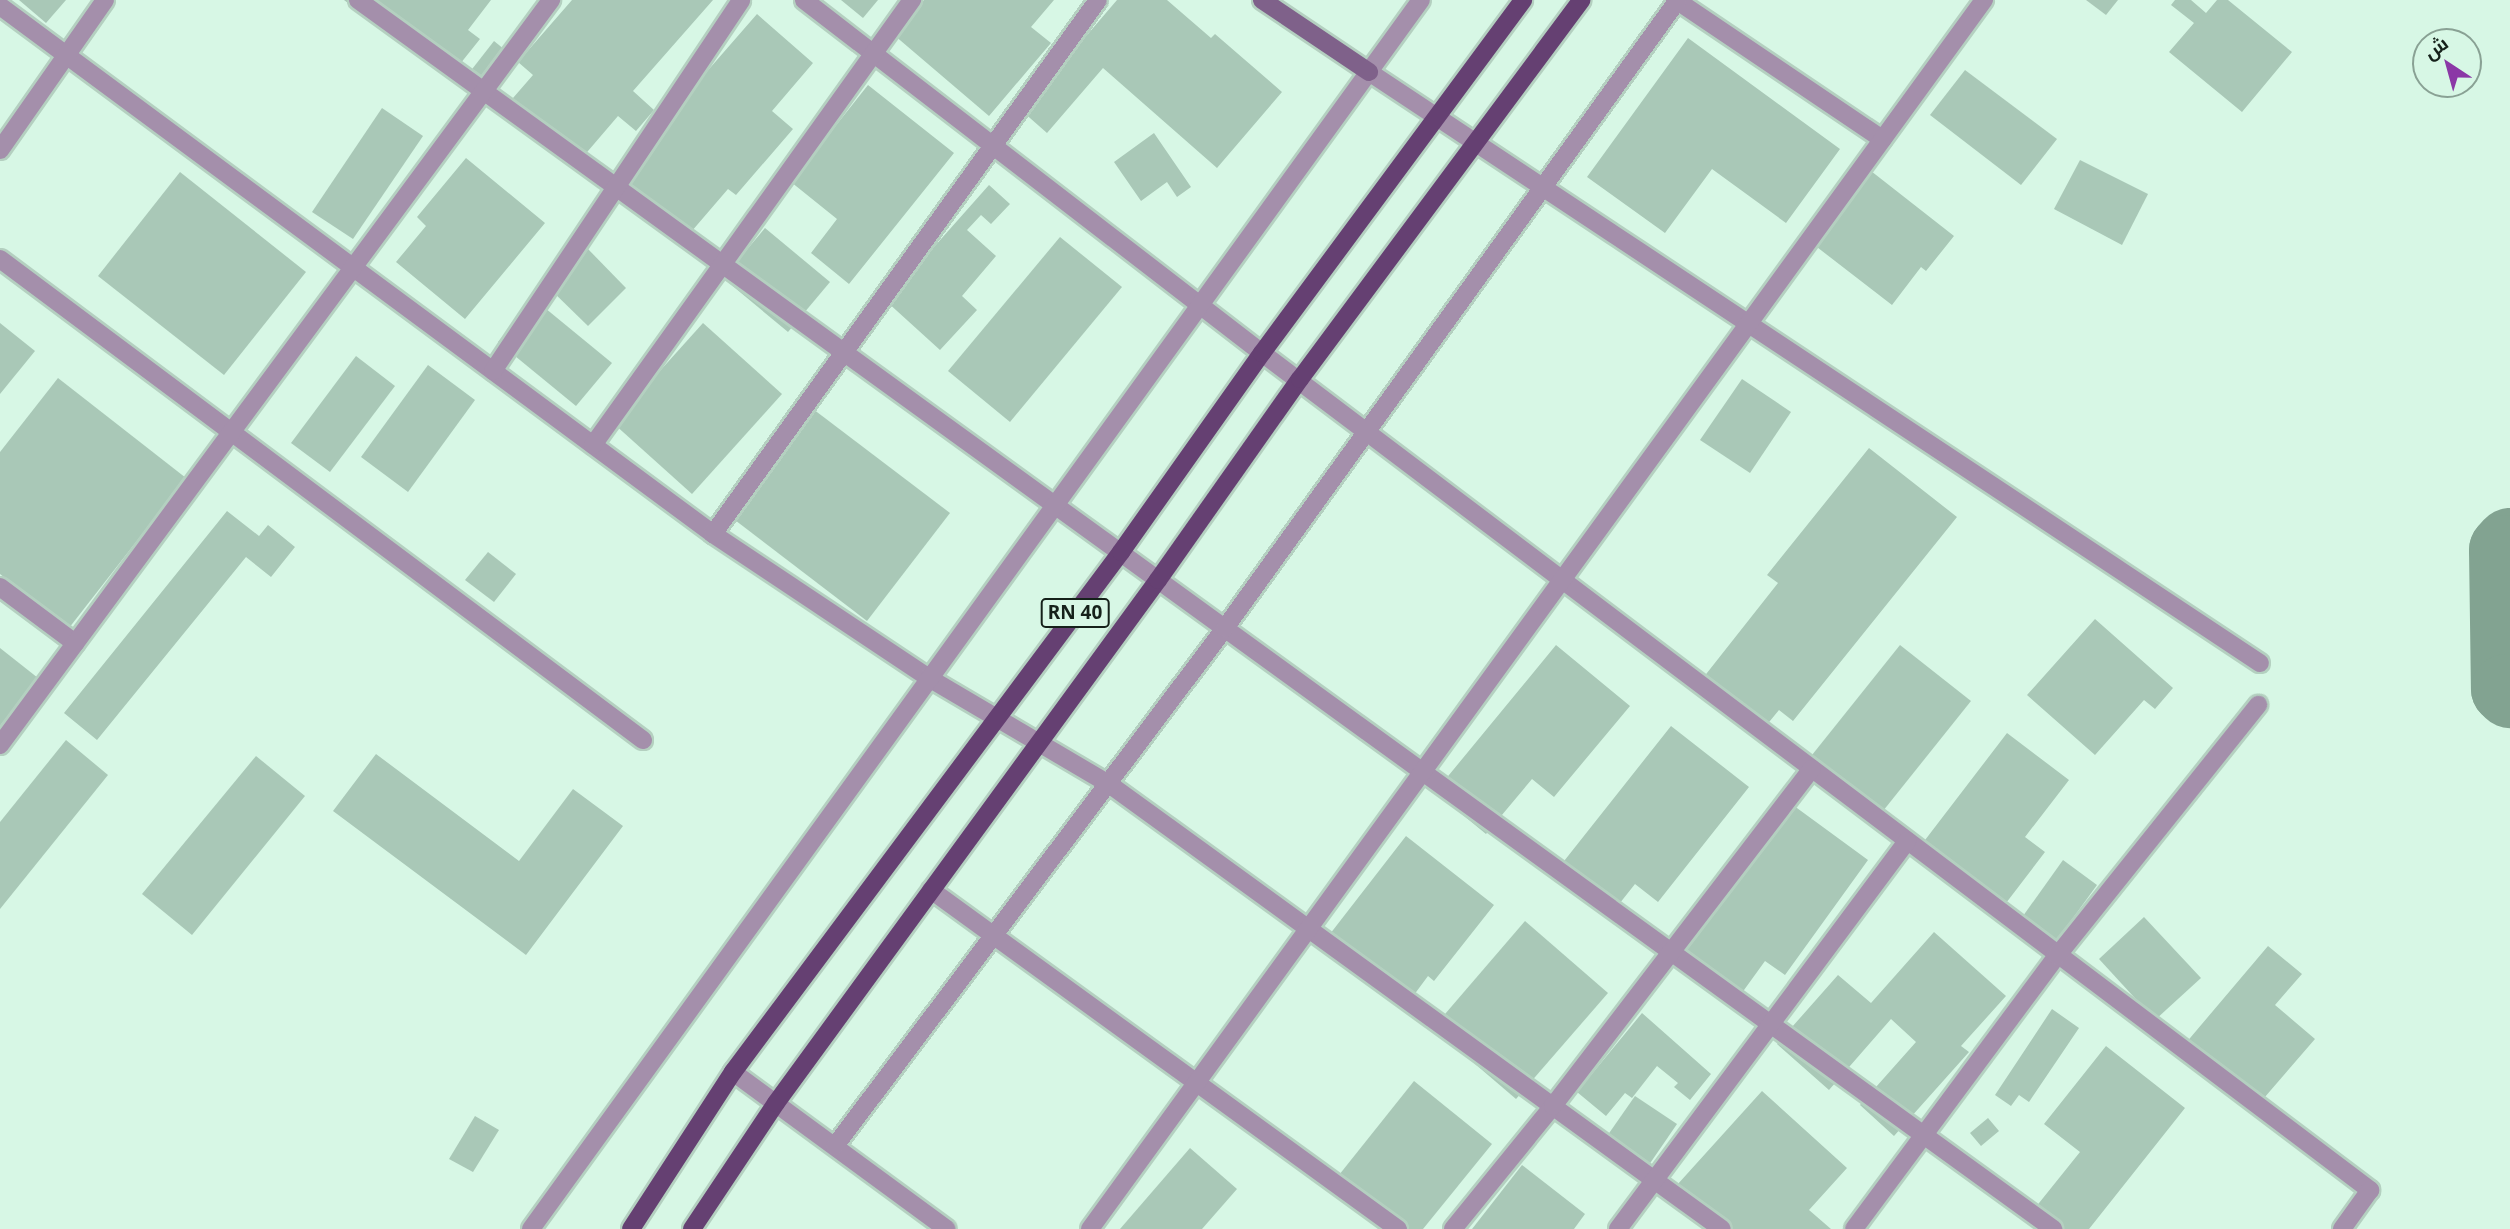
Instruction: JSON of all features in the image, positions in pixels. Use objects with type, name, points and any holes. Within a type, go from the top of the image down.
[{"type":"main road","name":"RN 40","points":[[631,1229],[733,1072],[1121,552],[1262,353],[1523,0]]},
{"type":"main road","name":"RN 40","points":[[692,1229],[776,1103],[1158,580],[1300,379],[1581,0]]},
{"type":"street","points":[[0,150],[105,0]]},
{"type":"street","points":[[358,0],[2053,1229]]},
{"type":"street","points":[[0,745],[233,434],[551,0]]},
{"type":"street","points":[[493,371],[741,0]]},
{"type":"street","points":[[804,0],[1201,303],[1262,353],[1300,379],[2057,956],[2370,1190],[2342,1229]]},
{"type":"street","points":[[593,445],[912,0]]},
{"type":"street","points":[[713,534],[1098,0]]},
{"type":"street","points":[[1262,0],[2260,663]]},
{"type":"street","points":[[531,1229],[1422,0]]},
{"type":"street","points":[[835,1146],[1225,628],[1677,0],[1882,139]]},
{"type":"street","points":[[1090,1229],[1984,0]]},
{"type":"street","points":[[0,6],[713,534],[929,678],[1109,784],[1723,1229]]},
{"type":"street","points":[[0,259],[643,740]]},
{"type":"street","points":[[0,587],[75,643]]},
{"type":"street","points":[[1854,1229],[2057,956],[2258,705]]},
{"type":"street","points":[[1453,1229],[1553,1106],[1812,769]]},
{"type":"street","points":[[1618,1229],[1907,841]]},
{"type":"street","points":[[931,890],[1398,1229]]},
{"type":"street","points":[[733,1072],[947,1229]]},
{"type":"building","points":[[19,0],[66,0],[46,23]]},
{"type":"building","points":[[344,0],[491,0],[468,30],[480,39],[448,79]]},
{"type":"building","points":[[572,0],[713,0],[633,91],[654,110],[636,131],[618,116],[576,165],[507,105],[533,75],[518,62]]},
{"type":"building","points":[[841,0],[878,0],[863,18]]},
{"type":"building","points":[[924,0],[1054,0],[1031,27],[1051,43],[989,116],[894,35]]},
{"type":"building","points":[[1117,0],[1167,0],[1211,38],[1215,34],[1282,92],[1217,168],[1103,68],[1047,133],[1022,111]]},
{"type":"building","points":[[2086,0],[2118,0],[2106,15]]},
{"type":"building","points":[[2175,0],[2191,0],[2206,13],[2217,0],[2228,0],[2292,52],[2242,112],[2169,52],[2194,23],[2171,5]]},
{"type":"building","points":[[757,14],[813,63],[772,111],[793,129],[736,195],[728,189],[679,246],[608,185]]},
{"type":"building","points":[[1688,38],[1840,149],[1786,223],[1712,169],[1665,233],[1587,177]]},
{"type":"building","points":[[494,41],[510,54],[477,95],[462,82]]},
{"type":"building","points":[[1965,70],[2057,139],[2021,185],[1930,115]]},
{"type":"building","points":[[868,85],[954,153],[849,284],[811,253],[837,219],[791,182]]},
{"type":"building","points":[[382,108],[423,136],[353,239],[312,212]]},
{"type":"building","points":[[1154,133],[1191,187],[1177,197],[1167,182],[1141,201],[1114,162]]},
{"type":"building","points":[[466,158],[545,223],[465,319],[396,262],[426,226],[417,217]]},
{"type":"building","points":[[2080,160],[2148,194],[2122,245],[2054,209]]},
{"type":"building","points":[[1871,171],[1954,236],[1926,271],[1921,267],[1892,305],[1813,244]]},
{"type":"building","points":[[180,172],[306,272],[224,375],[98,276]]},
{"type":"building","points":[[989,185],[1010,204],[991,224],[981,215],[967,230],[996,256],[962,296],[977,310],[940,350],[886,301]]},
{"type":"building","points":[[765,228],[830,282],[788,332],[723,278]]},
{"type":"building","points":[[1060,237],[1122,287],[1010,422],[948,371]]},
{"type":"building","points":[[587,248],[626,288],[588,326],[548,287]]},
{"type":"building","points":[[534,299],[612,363],[576,406],[498,342]]},
{"type":"building","points":[[0,323],[35,351],[0,394]]},
{"type":"building","points":[[703,323],[782,394],[692,494],[613,423]]},
{"type":"building","points":[[356,356],[395,386],[330,472],[291,443]]},
{"type":"building","points":[[428,365],[475,400],[408,492],[361,457]]},
{"type":"building","points":[[58,378],[186,478],[69,628],[0,574],[0,452]]},
{"type":"building","points":[[1742,379],[1791,412],[1750,473],[1700,440]]},
{"type":"building","points":[[813,409],[950,513],[867,621],[731,517]]},
{"type":"building","points":[[1869,448],[1957,517],[1793,721],[1779,710],[1765,727],[1703,678],[1778,583],[1767,575]]},
{"type":"building","points":[[227,511],[259,536],[268,525],[295,547],[271,577],[246,557],[97,740],[64,713]]},
{"type":"building","points":[[488,552],[516,574],[494,602],[465,580]]},
{"type":"building","points":[[2095,619],[2173,688],[2155,709],[2144,700],[2095,755],[2027,695]]},
{"type":"building","points":[[1556,645],[1630,706],[1554,797],[1532,779],[1486,834],[1435,792]]},
{"type":"building","points":[[1900,645],[1971,701],[1879,816],[1808,760]]},
{"type":"building","points":[[0,648],[38,678],[0,726]]},
{"type":"building","points":[[1671,726],[1749,787],[1658,902],[1635,884],[1608,918],[1553,875]]},
{"type":"building","points":[[2007,733],[2069,780],[2025,837],[2045,852],[2003,907],[1922,844]]},
{"type":"building","points":[[66,740],[108,775],[0,909],[0,822]]},
{"type":"building","points":[[376,754],[519,861],[573,789],[623,826],[526,955],[333,811]]},
{"type":"building","points":[[256,756],[305,796],[192,935],[142,894]]},
{"type":"building","points":[[1786,800],[1868,860],[1785,975],[1765,961],[1731,1008],[1668,962]]},
{"type":"building","points":[[1406,836],[1494,905],[1434,981],[1428,976],[1405,1007],[1323,943]]},
{"type":"building","points":[[2063,860],[2097,885],[2057,940],[2023,916]]},
{"type":"building","points":[[2144,917],[2201,978],[2155,1020],[2099,959]]},
{"type":"building","points":[[1525,921],[1608,993],[1516,1099],[1433,1028]]},
{"type":"building","points":[[1934,932],[2006,996],[1961,1046],[1969,1052],[1894,1136],[1860,1105],[1916,1042],[1891,1019],[1829,1090],[1777,1044],[1838,975],[1871,1003]]},
{"type":"building","points":[[2268,946],[2302,974],[2275,1005],[2315,1039],[2258,1105],[2185,1044]]},
{"type":"building","points":[[2052,1009],[2079,1028],[2029,1102],[2019,1095],[2011,1106],[1995,1095]]},
{"type":"building","points":[[1642,1013],[1711,1074],[1690,1100],[1674,1087],[1678,1083],[1657,1066],[1632,1098],[1625,1093],[1606,1116],[1577,1092]]},
{"type":"building","points":[[2106,1046],[2185,1108],[2089,1229],[2041,1229],[2027,1218],[2080,1152],[2044,1124]]},
{"type":"building","points":[[1414,1081],[1492,1144],[1423,1229],[1406,1229],[1339,1175]]},
{"type":"building","points":[[1762,1091],[1847,1168],[1809,1210],[1831,1229],[1726,1229],[1677,1185]]},
{"type":"building","points":[[1635,1096],[1677,1124],[1640,1178],[1598,1149]]},
{"type":"building","points":[[475,1116],[499,1130],[473,1172],[449,1159]]},
{"type":"building","points":[[1988,1118],[1999,1131],[1981,1146],[1970,1133]]},
{"type":"building","points":[[1190,1148],[1237,1189],[1202,1229],[1120,1229]]},
{"type":"building","points":[[1522,1165],[1585,1214],[1574,1229],[1472,1229]]},
{"type":"waterway","points":[[2510,543],[2504,550],[2506,689],[2510,693]]}]
